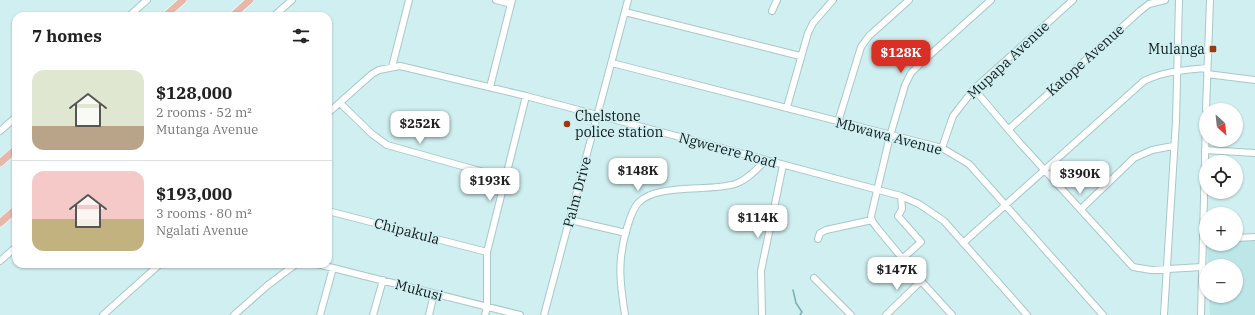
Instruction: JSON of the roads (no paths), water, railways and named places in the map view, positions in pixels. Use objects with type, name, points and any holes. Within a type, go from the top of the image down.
[{"type":"main road","points":[[170,12],[183,0]]},
{"type":"main road","points":[[236,12],[250,0]]},
{"type":"main road","points":[[0,163],[12,152]]},
{"type":"main road","points":[[0,223],[12,212]]},
{"type":"street","points":[[134,12],[147,0]]},
{"type":"street","points":[[278,12],[292,0]]},
{"type":"street","points":[[392,67],[409,0]]},
{"type":"street","points":[[490,87],[511,2],[496,0]]},
{"type":"street","name":"Palm Drive","points":[[544,315],[628,0]]},
{"type":"street","points":[[772,10],[777,0]]},
{"type":"street","points":[[787,107],[800,56],[808,33],[813,23],[833,0]]},
{"type":"street","points":[[838,122],[861,47],[869,36],[908,0]]},
{"type":"street","points":[[952,315],[902,259],[872,220],[876,189],[890,136],[905,85],[911,73],[991,0]]},
{"type":"street","name":"Mupapa Avenue","points":[[942,148],[953,116],[974,89],[1074,0]]},
{"type":"street","name":"Katope Avenue","points":[[1009,129],[1140,11],[1149,4],[1165,0]]},
{"type":"street","points":[[1164,315],[1168,268],[1179,0]]},
{"type":"street","points":[[1206,103],[1210,0]]},
{"type":"street","points":[[625,12],[800,56]]},
{"type":"street","name":"Mbwawa Avenue","points":[[612,63],[787,107],[890,136],[942,148],[969,164],[1103,315]]},
{"type":"street","name":"Ngwerere Road","points":[[332,110],[372,74],[379,70],[400,66],[526,96],[901,196],[933,212],[963,243],[1027,315]]},
{"type":"street","points":[[963,243],[1136,87],[1152,77],[1176,71],[1207,71],[1255,80]]},
{"type":"street","points":[[974,89],[1044,170],[1133,267],[1141,270],[1199,267]]},
{"type":"street","points":[[485,315],[487,307],[487,252],[526,96]]},
{"type":"street","points":[[340,103],[372,134],[387,145],[505,178]]},
{"type":"street","points":[[0,131],[12,120]]},
{"type":"street","points":[[1081,209],[1134,158],[1152,150],[1173,146]]},
{"type":"street","points":[[1204,207],[1205,147]]},
{"type":"street","points":[[1205,150],[1255,153]]},
{"type":"street","points":[[625,315],[619,273],[620,257],[635,207],[647,196],[664,192],[734,184],[748,177],[766,160]]},
{"type":"street","points":[[762,315],[761,271],[783,165]]},
{"type":"street","points":[[901,196],[902,209],[898,216],[921,242],[902,259]]},
{"type":"street","name":"Chipakula","points":[[332,212],[487,252]]},
{"type":"street","points":[[570,220],[626,233]]},
{"type":"street","points":[[818,239],[820,234],[826,230],[872,220]]},
{"type":"street","points":[[1243,238],[1255,237]]},
{"type":"street","points":[[0,261],[12,250]]},
{"type":"street","points":[[103,315],[156,268]]},
{"type":"street","points":[[234,315],[289,268]]},
{"type":"street","points":[[320,315],[333,268]]},
{"type":"street","name":"Mukusi","points":[[333,268],[520,315]]},
{"type":"street","points":[[814,278],[851,315]]},
{"type":"street","points":[[373,315],[383,280]]},
{"type":"street","points":[[886,315],[921,281]]},
{"type":"street","points":[[429,315],[434,294]]},
{"type":"street","points":[[1201,303],[1201,315]]},
{"type":"waterway","points":[[793,290],[796,303],[802,312],[800,315]]},
{"type":"place","name":"Mulanga","points":[[1213,49]]},
{"type":"place","name":"Chelstone police station","points":[[567,124]]}]
